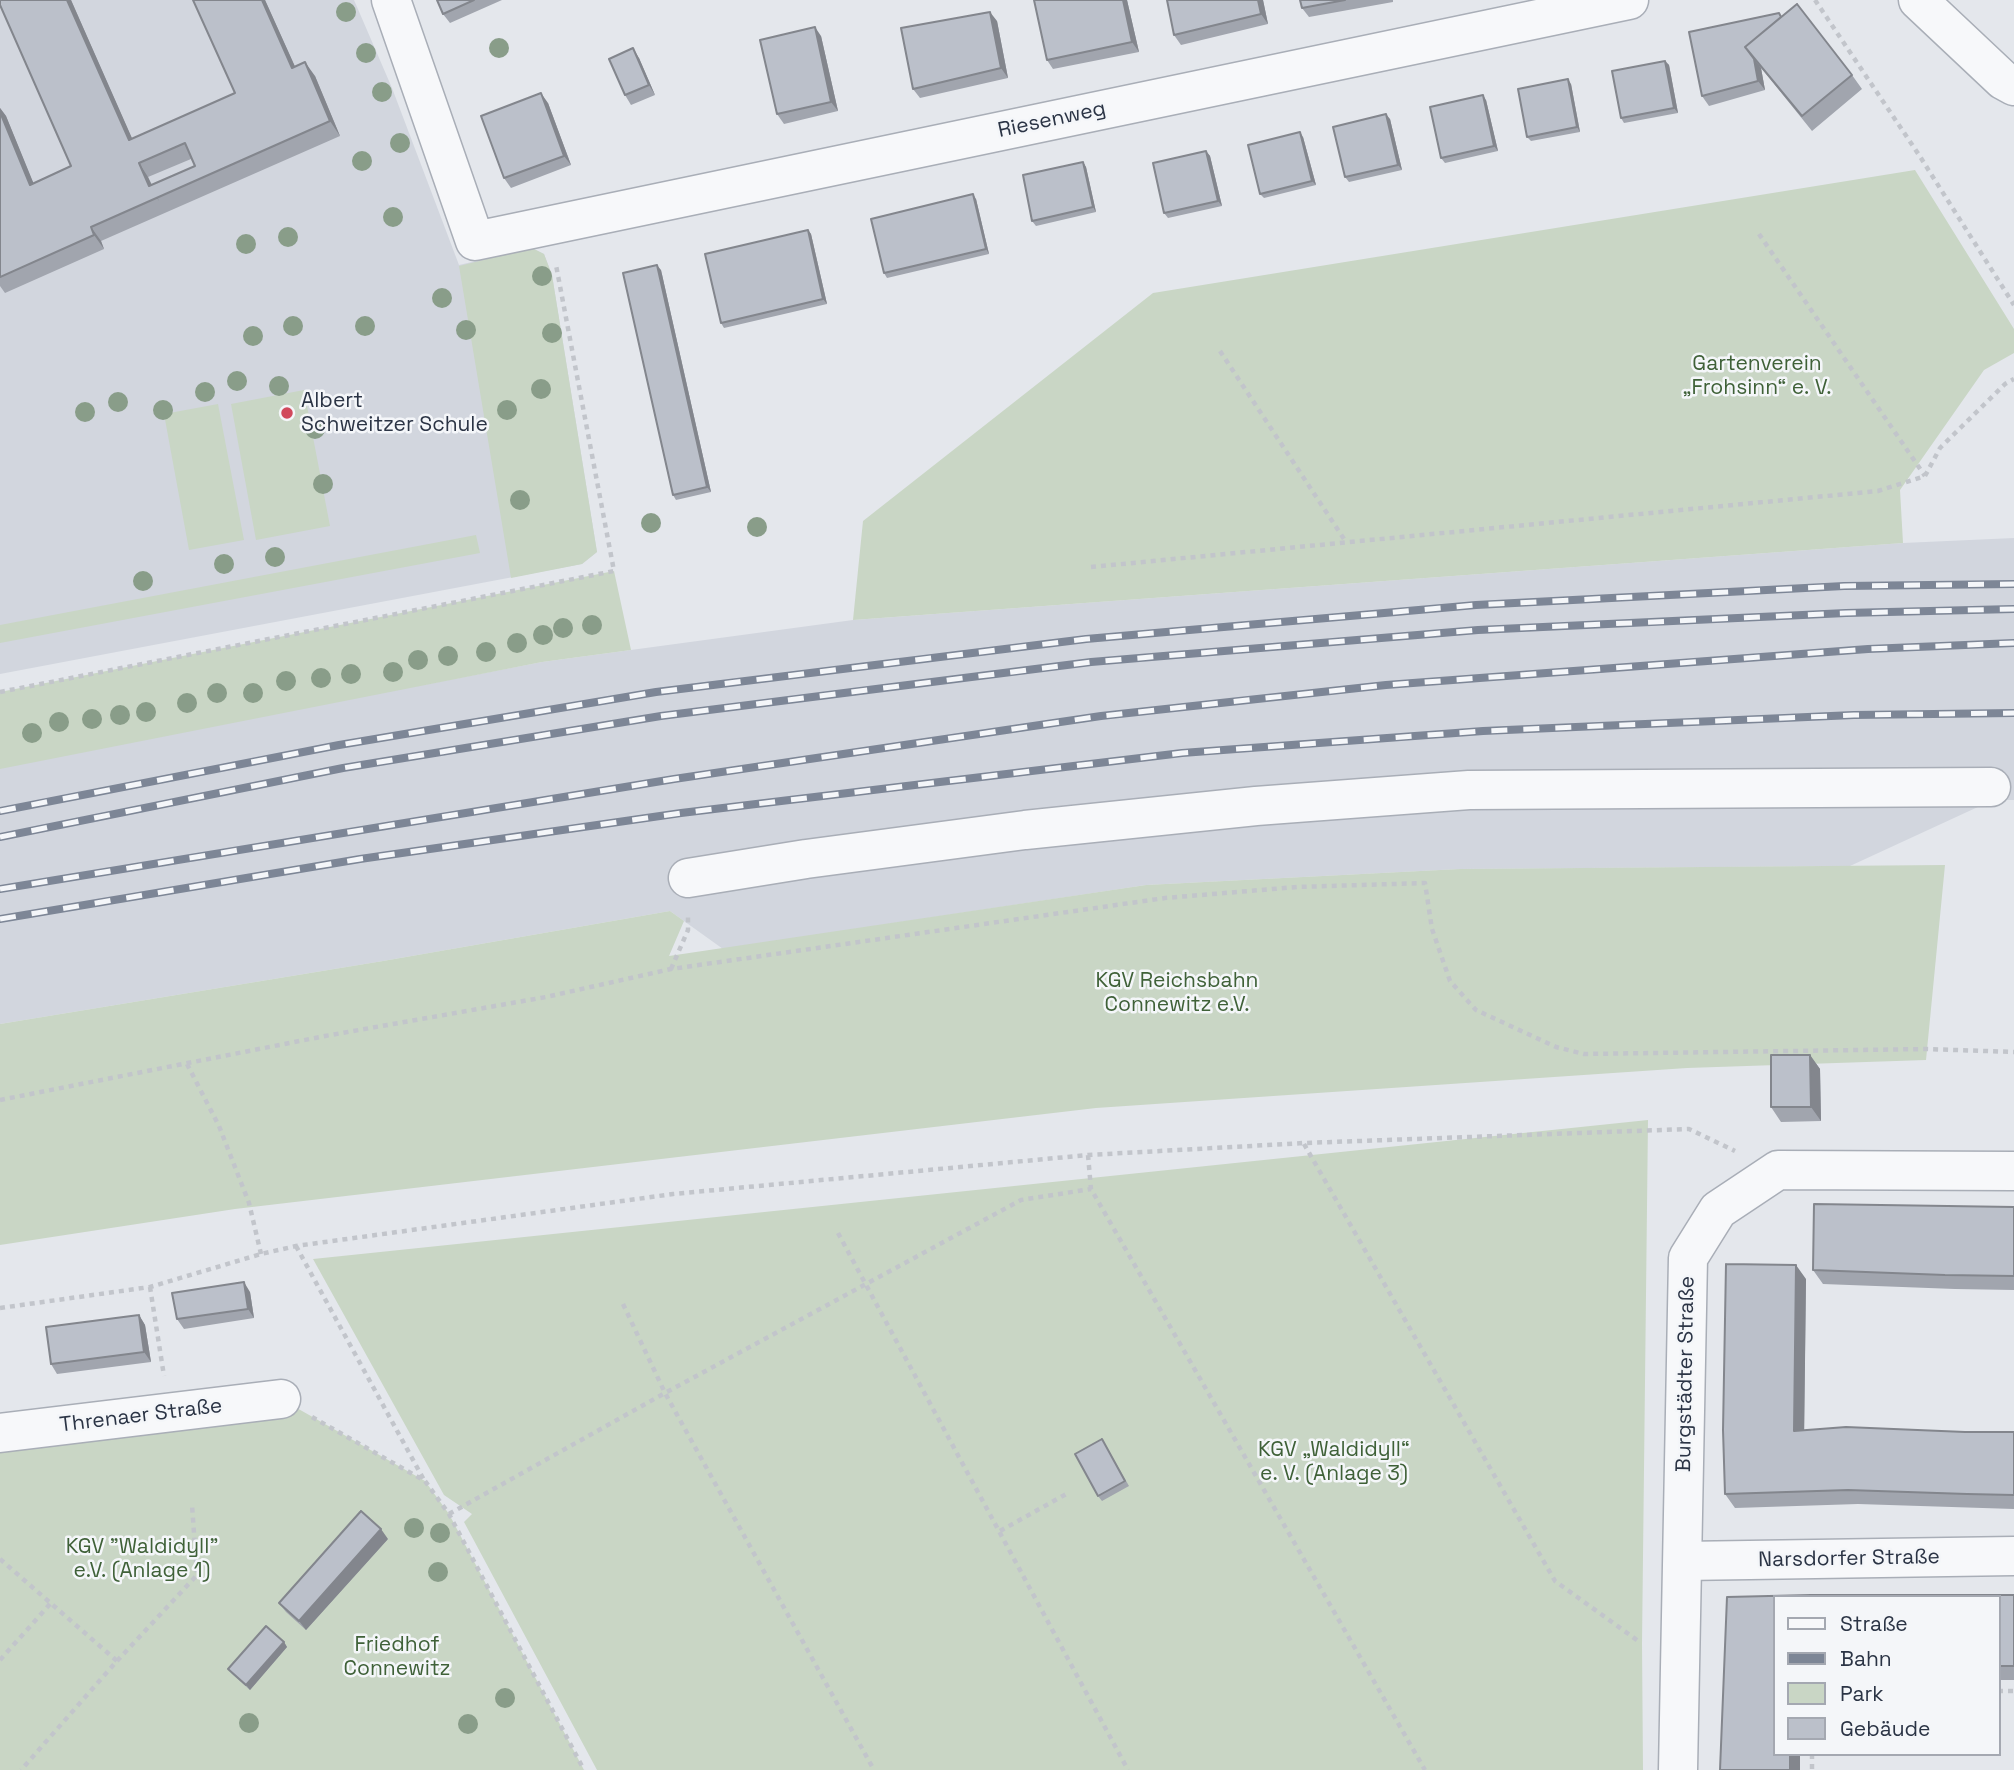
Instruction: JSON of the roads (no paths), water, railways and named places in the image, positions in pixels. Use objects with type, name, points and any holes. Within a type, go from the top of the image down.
[{"type":"street","name":"Riesenweg","points":[[391,0],[475,241],[1629,0]]},
{"type":"street","points":[[1918,0],[2009,83]]},
{"type":"street","points":[[688,878],[806,859],[1038,829],[1256,806],[1456,791],[1691,787],[1991,787]]},
{"type":"street","name":"Burgstädter Straße","points":[[1678,1770],[1688,1258],[1718,1210],[1777,1170],[2014,1171]]},
{"type":"street","name":"Threnaer Straße","points":[[0,1433],[281,1399]]},
{"type":"street","name":"Narsdorfer Straße","points":[[1683,1561],[2014,1556]]},
{"type":"railway","points":[[0,811],[339,745],[656,692],[1086,639],[1476,605],[1844,586],[2014,584]]},
{"type":"railway","points":[[0,837],[343,768],[661,716],[1091,662],[1478,630],[1846,613],[2014,609]]},
{"type":"railway","points":[[0,889],[674,779],[1101,716],[1386,685],[1868,649],[2014,643]]},
{"type":"railway","points":[[0,919],[360,859],[681,813],[1182,753],[1483,731],[1854,715],[2014,713]]},
{"type":"place","name":"Albert Schweitzer Schule","points":[[287,413]]},
{"type":"park label","name":"Gartenverein „Frohsinn“ e. V.","points":[[1757,376]]},
{"type":"park label","name":"KGV Reichsbahn Connewitz e.V.","points":[[1177,993]]},
{"type":"park label","name":"KGV „Waldidyll“ e. V. (Anlage 3)","points":[[1334,1462]]},
{"type":"park label","name":"KGV \"Waldidyll\" e.V. (Anlage 1)","points":[[142,1559]]},
{"type":"park label","name":"Friedhof Connewitz","points":[[397,1657]]}]
